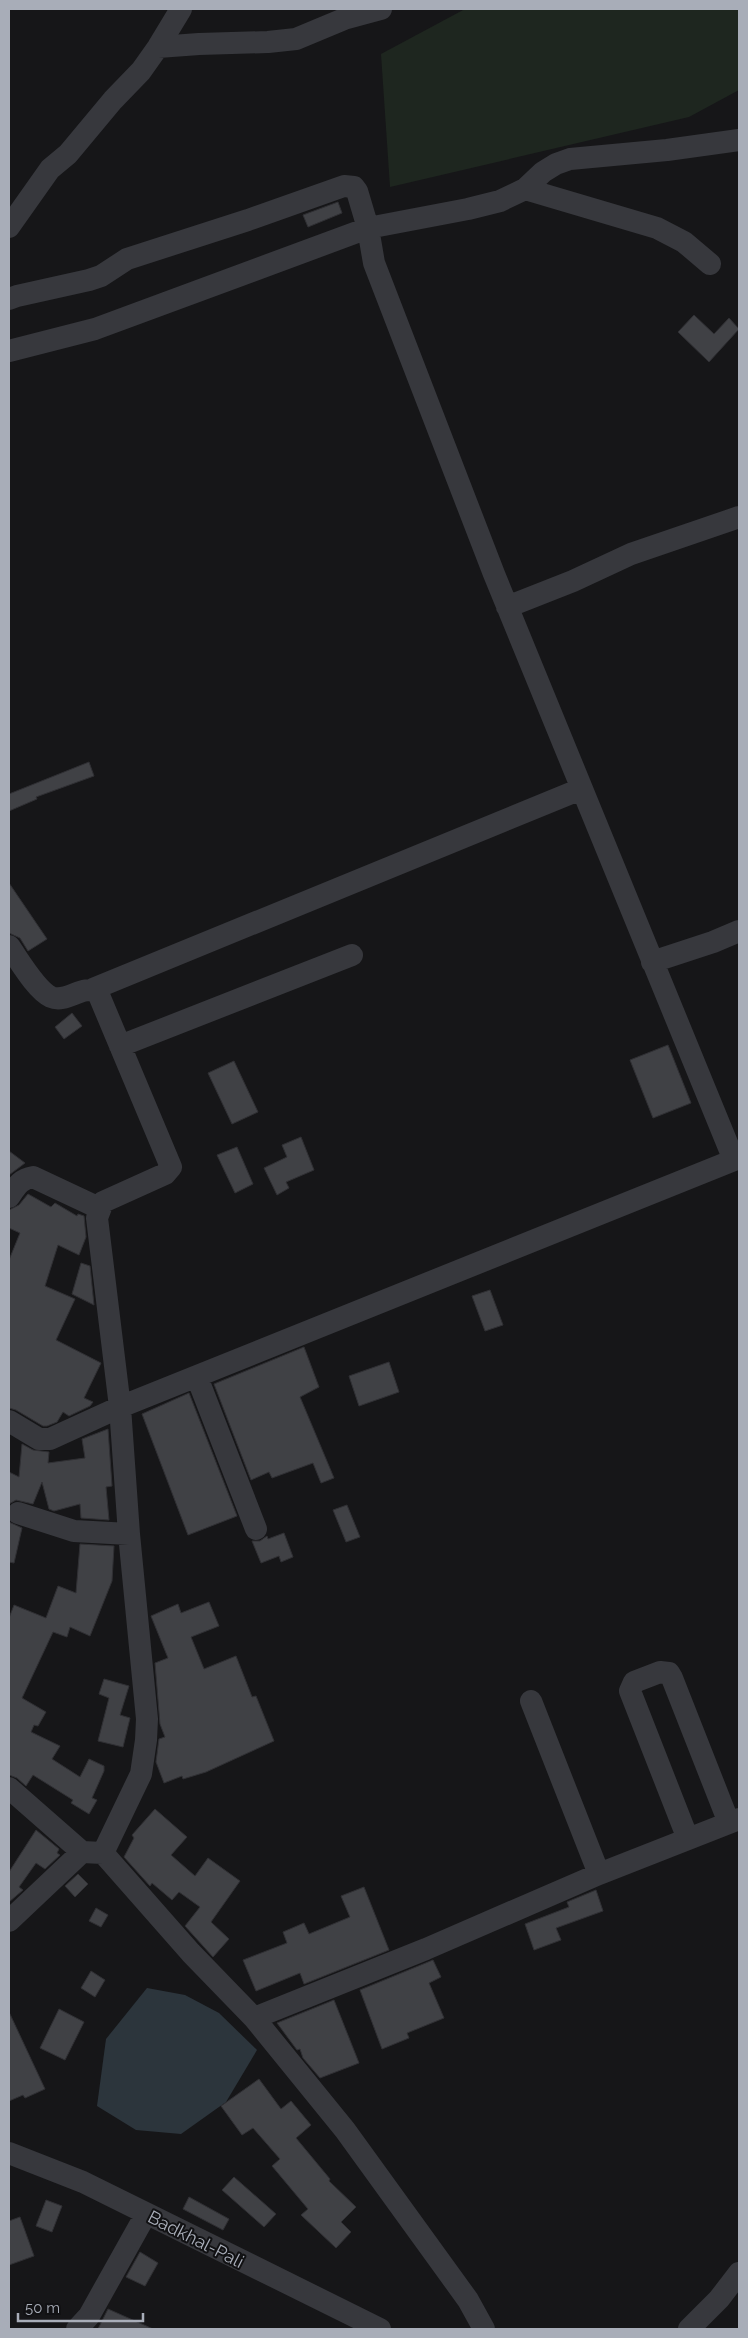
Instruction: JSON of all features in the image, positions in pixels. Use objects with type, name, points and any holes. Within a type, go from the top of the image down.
[{"type":"street","points":[[9,227],[50,168],[72,149],[113,100],[141,71],[158,48],[181,9]]},
{"type":"street","points":[[158,48],[208,43],[268,42],[296,39],[344,19],[381,9]]},
{"type":"street","points":[[9,351],[96,329],[368,228],[500,201],[525,189],[543,172],[556,164],[570,159],[667,150],[739,140]]},
{"type":"street","points":[[9,299],[95,278],[127,258],[248,220],[344,186],[354,187],[357,191],[368,228],[374,263],[507,607],[652,962],[737,1159],[197,1376],[44,1440],[9,1421]]},
{"type":"street","points":[[525,189],[657,228],[684,242],[710,264]]},
{"type":"street","points":[[507,607],[573,581],[631,554],[739,517]]},
{"type":"street","points":[[9,946],[42,990],[50,997],[64,998],[87,990],[93,990],[581,789]]},
{"type":"street","points":[[652,962],[713,942],[739,930]]},
{"type":"street","points":[[120,1046],[352,955]]},
{"type":"street","points":[[9,1921],[93,1852],[141,1774],[146,1740],[147,1719],[129,1534],[120,1408],[97,1218],[99,1208],[103,1202],[112,1196],[166,1174],[171,1167],[102,998],[93,990]]},
{"type":"street","points":[[9,1197],[18,1183],[32,1176],[99,1208]]},
{"type":"street","points":[[197,1376],[256,1529]]},
{"type":"street","points":[[18,1514],[74,1531],[129,1534]]},
{"type":"street","points":[[254,2018],[426,1949],[599,1874],[734,1821],[672,1678],[669,1673],[660,1672],[634,1682],[630,1691],[688,1839]]},
{"type":"street","points":[[530,1701],[599,1874]]},
{"type":"street","points":[[9,1788],[93,1852],[254,2018],[345,2130],[468,2300],[484,2329]]},
{"type":"street","name":"Badkhal-Pali","points":[[9,2153],[83,2182],[380,2329]]},
{"type":"street","points":[[77,2329],[89,2316],[146,2214]]},
{"type":"street","points":[[689,2329],[719,2299],[739,2273]]},
{"type":"shaded area","points":[[465,9],[739,9],[739,90],[689,117],[390,187],[381,54]]},
{"type":"shaded area","points":[[147,1988],[185,1995],[219,2013],[257,2050],[226,2102],[181,2134],[136,2130],[97,2106],[106,2039]]},
{"type":"building","points":[[338,202],[342,213],[308,227],[303,215]]},
{"type":"building","points":[[694,315],[714,334],[729,318],[739,329],[709,362],[678,332]]},
{"type":"building","points":[[89,762],[94,776],[36,797],[37,799],[9,811],[9,794]]},
{"type":"building","points":[[9,883],[47,939],[28,951],[20,938],[9,933]]},
{"type":"building","points":[[72,1013],[82,1026],[64,1039],[55,1027]]},
{"type":"building","points":[[668,1045],[691,1103],[653,1118],[630,1060]]},
{"type":"building","points":[[234,1061],[258,1112],[232,1124],[208,1073]]},
{"type":"building","points":[[301,1137],[314,1170],[286,1182],[289,1188],[277,1195],[264,1168],[287,1157],[282,1145]]},
{"type":"building","points":[[237,1147],[253,1184],[235,1193],[217,1155]]},
{"type":"building","points":[[9,1151],[25,1163],[9,1175]]},
{"type":"building","points":[[28,1194],[51,1207],[55,1203],[77,1216],[78,1214],[84,1216],[86,1237],[79,1255],[58,1245],[45,1286],[75,1299],[56,1340],[101,1363],[84,1398],[93,1402],[90,1406],[69,1416],[63,1412],[57,1422],[47,1426],[43,1426],[16,1410],[9,1408],[9,1260],[20,1233],[9,1228],[9,1210],[19,1205]]},
{"type":"building","points":[[81,1263],[90,1266],[94,1305],[72,1294]]},
{"type":"building","points":[[490,1290],[503,1325],[485,1331],[472,1296]]},
{"type":"building","points":[[304,1347],[319,1387],[300,1397],[334,1478],[321,1483],[313,1463],[272,1478],[269,1472],[251,1480],[214,1384]]},
{"type":"building","points":[[389,1362],[399,1392],[359,1406],[349,1376]]},
{"type":"building","points":[[189,1393],[237,1516],[188,1535],[142,1414]]},
{"type":"building","points":[[108,1429],[112,1486],[106,1487],[109,1520],[81,1518],[80,1504],[54,1511],[49,1509],[42,1482],[33,1504],[16,1500],[9,1504],[9,1472],[19,1477],[22,1444],[33,1450],[49,1452],[48,1463],[85,1458],[82,1439]]},
{"type":"building","points":[[347,1505],[360,1537],[346,1542],[333,1510]]},
{"type":"building","points":[[9,1522],[22,1528],[14,1563],[9,1562]]},
{"type":"building","points":[[284,1533],[293,1557],[281,1562],[279,1556],[261,1563],[252,1541],[260,1541],[267,1536],[268,1539]]},
{"type":"building","points":[[80,1544],[114,1546],[112,1581],[90,1636],[70,1627],[67,1637],[53,1632],[22,1698],[46,1712],[38,1726],[34,1725],[31,1732],[60,1746],[52,1759],[80,1777],[89,1759],[104,1766],[104,1771],[92,1798],[97,1800],[89,1814],[71,1803],[73,1800],[33,1775],[26,1786],[17,1778],[9,1775],[9,1618],[14,1605],[46,1618],[58,1586],[76,1593]]},
{"type":"building","points":[[209,1602],[219,1626],[191,1637],[204,1669],[236,1656],[252,1697],[256,1696],[274,1741],[206,1772],[183,1779],[182,1776],[164,1783],[156,1762],[159,1739],[165,1737],[160,1724],[155,1663],[168,1658],[151,1616],[178,1604],[181,1613]]},
{"type":"building","points":[[104,1679],[129,1686],[120,1715],[130,1718],[123,1747],[98,1741],[109,1698],[99,1694]]},
{"type":"building","points":[[155,1809],[187,1837],[171,1855],[195,1876],[208,1858],[240,1881],[211,1922],[229,1939],[213,1957],[185,1926],[200,1907],[179,1892],[172,1900],[152,1883],[150,1886],[124,1857],[134,1838],[132,1835]]},
{"type":"building","points":[[36,1830],[59,1849],[57,1853],[60,1855],[45,1869],[36,1863],[19,1887],[23,1890],[9,1902],[9,1872]]},
{"type":"building","points":[[78,1874],[88,1884],[75,1897],[65,1886]]},
{"type":"building","points":[[364,1887],[389,1950],[304,1984],[300,1973],[256,1991],[243,1960],[287,1943],[283,1932],[304,1923],[309,1934],[350,1917],[341,1896]]},
{"type":"building","points":[[596,1890],[603,1911],[556,1928],[561,1940],[534,1950],[525,1924],[569,1907],[567,1902]]},
{"type":"building","points":[[96,1908],[108,1915],[101,1927],[89,1921]]},
{"type":"building","points":[[433,1960],[441,1977],[429,1983],[444,2018],[407,2033],[409,2038],[382,2049],[360,1990]]},
{"type":"building","points":[[91,1971],[105,1980],[95,1997],[81,1988]]},
{"type":"building","points":[[334,2000],[359,2063],[320,2078],[303,2058],[300,2049],[297,2050],[277,2023]]},
{"type":"building","points":[[59,2009],[84,2022],[65,2060],[40,2048]]},
{"type":"building","points":[[9,2012],[45,2089],[25,2098],[23,2095],[9,2101]]},
{"type":"building","points":[[259,2079],[281,2109],[291,2101],[311,2125],[296,2138],[330,2179],[329,2181],[356,2207],[341,2222],[351,2232],[336,2248],[301,2215],[308,2209],[272,2166],[280,2159],[253,2128],[242,2135],[221,2106]]},
{"type":"building","points":[[234,2177],[276,2214],[264,2227],[222,2190]]},
{"type":"building","points":[[189,2197],[229,2219],[223,2230],[183,2209]]},
{"type":"building","points":[[46,2200],[62,2206],[52,2232],[36,2226]]},
{"type":"building","points":[[20,2217],[34,2256],[9,2265],[9,2221]]},
{"type":"building","points":[[140,2252],[158,2263],[145,2286],[126,2277]]},
{"type":"building","points":[[108,2309],[153,2329],[98,2329]]}]
